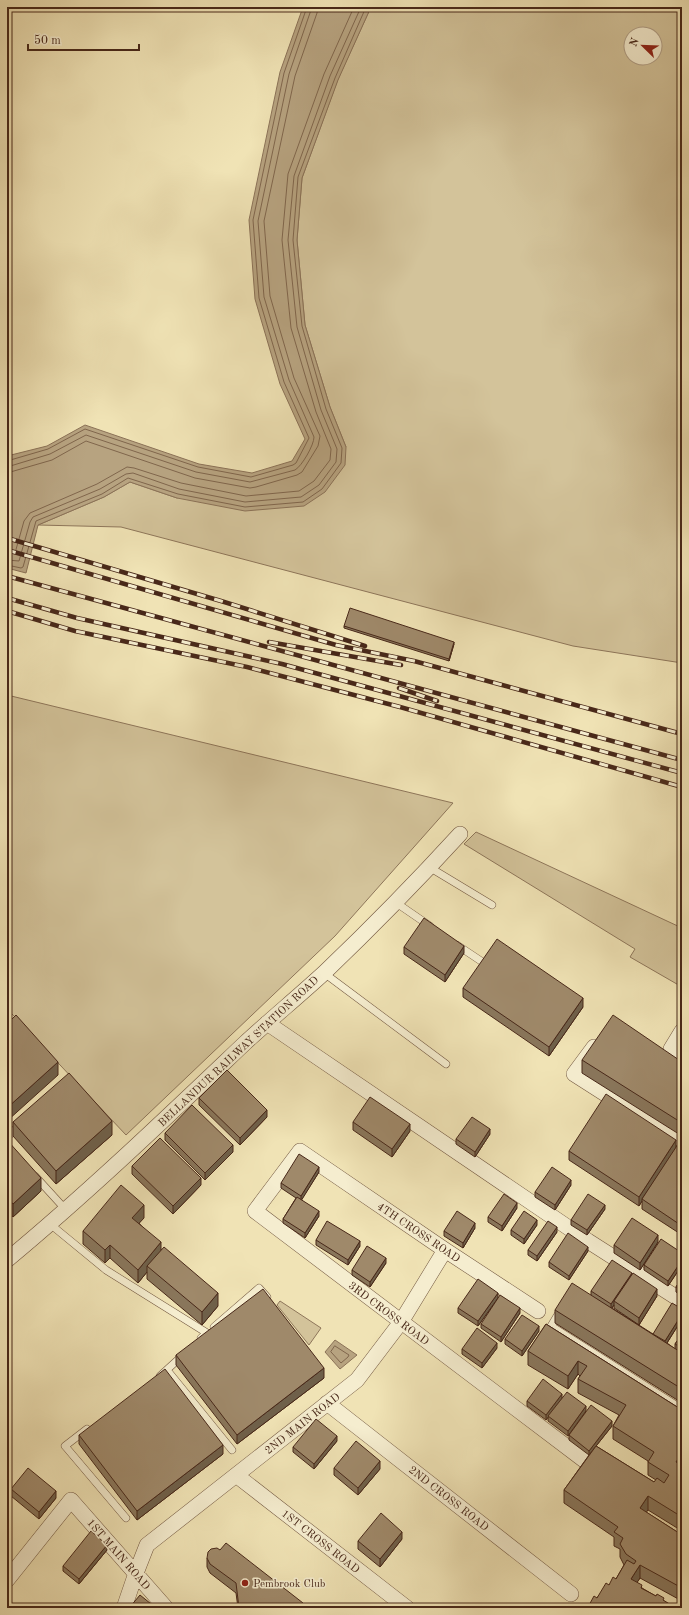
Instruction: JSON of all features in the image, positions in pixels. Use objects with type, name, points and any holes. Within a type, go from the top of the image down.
[{"type":"street","name":"BELLANDUR RAILWAY STATION ROAD","points":[[7,1260],[66,1210],[267,1023],[324,973],[460,834]]},
{"type":"street","points":[[267,1023],[588,1241],[682,1301]]},
{"type":"street","points":[[682,1030],[671,1049],[682,1056]]},
{"type":"street","points":[[603,1033],[574,1074],[682,1143]]},
{"type":"street","points":[[656,1052],[682,1070]]},
{"type":"street","name":"4TH CROSS ROAD","points":[[300,1151],[445,1250],[538,1311]]},
{"type":"street","name":"3RD CROSS ROAD","points":[[300,1151],[255,1211],[584,1460]]},
{"type":"street","name":"2ND MAIN ROAD","points":[[136,1573],[147,1545],[357,1380],[401,1322],[445,1250]]},
{"type":"street","name":"2ND CROSS ROAD","points":[[328,1403],[571,1594]]},
{"type":"street","name":"1ST CROSS ROAD","points":[[236,1475],[407,1608]]},
{"type":"street","name":"1ST MAIN ROAD","points":[[7,1580],[71,1500],[166,1608]]},
{"type":"street","points":[[124,1608],[136,1573]]},
{"type":"lane","points":[[429,867],[492,905]]},
{"type":"lane","points":[[395,902],[438,932]]},
{"type":"lane","points":[[450,940],[481,961]]},
{"type":"lane","points":[[324,973],[446,1064]]},
{"type":"lane","points":[[7,1136],[24,1121]]},
{"type":"lane","points":[[32,1172],[66,1210]]},
{"type":"lane","points":[[50,1224],[106,1270],[207,1333]]},
{"type":"lane","points":[[196,1344],[259,1288],[270,1301]]},
{"type":"lane","points":[[565,1303],[551,1326],[682,1409]]},
{"type":"lane","points":[[154,1380],[190,1349]]},
{"type":"lane","points":[[167,1370],[232,1450]]},
{"type":"lane","points":[[91,1427],[65,1446],[126,1518]]},
{"type":"shaded area","points":[[371,7],[682,7],[682,663],[573,646],[121,527],[38,525],[104,497],[130,482],[177,498],[346,447],[330,407],[305,325],[297,240],[302,178],[338,79]]},
{"type":"shaded area","points":[[7,695],[453,803],[335,936],[126,1135],[12,1014],[7,1016]]},
{"type":"shaded area","points":[[476,832],[682,928],[682,987],[630,957],[635,949],[464,844]]},
{"type":"shaded area","points":[[280,1301],[321,1328],[309,1345],[277,1305]]},
{"type":"water","points":[[303,7],[371,7],[338,80],[302,178],[297,240],[305,325],[330,407],[346,447],[345,465],[325,492],[304,506],[245,511],[177,498],[130,482],[104,497],[38,525],[26,573],[7,568],[7,459],[11,455],[47,446],[85,425],[199,464],[252,473],[292,461],[305,439],[280,384],[255,299],[249,220],[280,72]]},
{"type":"water","points":[[335,1340],[357,1355],[340,1369],[325,1352]]},
{"type":"building","points":[[350,608],[454,642],[449,659],[344,626]]},
{"type":"building","points":[[424,918],[464,946],[445,975],[404,947]]},
{"type":"building","points":[[497,939],[583,998],[549,1047],[463,988]]},
{"type":"building","points":[[16,1015],[58,1062],[7,1108],[7,1024]]},
{"type":"building","points":[[613,1015],[682,1062],[682,1123],[582,1060]]},
{"type":"building","points":[[682,1042],[682,1050],[678,1048]]},
{"type":"building","points":[[227,1070],[267,1110],[240,1138],[199,1098]]},
{"type":"building","points":[[69,1073],[112,1121],[56,1171],[13,1122]]},
{"type":"building","points":[[606,1094],[676,1140],[639,1197],[569,1151]]},
{"type":"building","points":[[370,1097],[410,1124],[392,1149],[353,1122]]},
{"type":"building","points":[[192,1105],[233,1145],[205,1173],[165,1133]]},
{"type":"building","points":[[472,1117],[490,1129],[475,1152],[456,1139]]},
{"type":"building","points":[[160,1138],[201,1178],[173,1206],[132,1166]]},
{"type":"building","points":[[682,1138],[682,1226],[642,1199]]},
{"type":"building","points":[[7,1140],[41,1178],[13,1204],[7,1197]]},
{"type":"building","points":[[299,1154],[319,1167],[301,1196],[281,1183]]},
{"type":"building","points":[[552,1167],[571,1180],[555,1205],[535,1192]]},
{"type":"building","points":[[121,1185],[144,1205],[132,1218],[161,1242],[138,1270],[110,1245],[105,1250],[83,1231]]},
{"type":"building","points":[[504,1194],[517,1203],[502,1226],[488,1217]]},
{"type":"building","points":[[588,1194],[605,1205],[587,1230],[571,1220]]},
{"type":"building","points":[[297,1197],[319,1211],[305,1233],[283,1219]]},
{"type":"building","points":[[457,1211],[475,1223],[463,1243],[444,1231]]},
{"type":"building","points":[[524,1211],[537,1220],[524,1239],[511,1230]]},
{"type":"building","points":[[632,1218],[658,1235],[640,1263],[614,1245]]},
{"type":"building","points":[[327,1221],[360,1241],[348,1260],[316,1240]]},
{"type":"building","points":[[548,1221],[557,1227],[537,1256],[528,1250]]},
{"type":"building","points":[[568,1233],[588,1247],[569,1276],[549,1262]]},
{"type":"building","points":[[661,1239],[682,1253],[682,1260],[668,1281],[644,1265]]},
{"type":"building","points":[[367,1246],[386,1258],[370,1282],[352,1270]]},
{"type":"building","points":[[164,1247],[218,1293],[202,1312],[147,1266]]},
{"type":"building","points":[[612,1260],[632,1273],[611,1304],[591,1291]]},
{"type":"building","points":[[633,1273],[657,1289],[639,1318],[614,1301]]},
{"type":"building","points":[[682,1277],[682,1291],[676,1287]]},
{"type":"building","points":[[478,1279],[498,1293],[478,1321],[458,1308]]},
{"type":"building","points":[[572,1283],[682,1353],[682,1389],[555,1310]]},
{"type":"building","points":[[263,1289],[324,1368],[237,1435],[176,1355]]},
{"type":"building","points":[[500,1295],[520,1308],[501,1337],[481,1324]]},
{"type":"building","points":[[672,1303],[682,1309],[682,1314],[665,1341],[653,1334]]},
{"type":"building","points":[[522,1315],[539,1326],[522,1351],[505,1339]]},
{"type":"building","points":[[546,1324],[682,1410],[682,1453],[676,1462],[682,1465],[682,1517],[648,1496],[640,1508],[682,1535],[682,1588],[640,1565],[631,1579],[642,1585],[641,1588],[656,1596],[657,1594],[664,1598],[663,1600],[676,1608],[588,1607],[594,1596],[597,1598],[606,1583],[609,1585],[613,1577],[616,1579],[627,1560],[634,1564],[636,1561],[626,1554],[620,1544],[623,1538],[614,1532],[618,1527],[564,1490],[596,1446],[654,1482],[657,1478],[664,1483],[669,1475],[648,1462],[654,1452],[613,1426],[626,1405],[578,1379],[587,1366],[578,1361],[568,1376],[528,1351]]},
{"type":"building","points":[[477,1328],[497,1343],[482,1363],[462,1349]]},
{"type":"building","points":[[682,1334],[682,1348],[675,1344]]},
{"type":"building","points":[[165,1369],[223,1445],[137,1511],[79,1435]]},
{"type":"building","points":[[543,1379],[562,1394],[546,1415],[527,1401]]},
{"type":"building","points":[[567,1392],[586,1406],[568,1431],[548,1416]]},
{"type":"building","points":[[591,1405],[612,1421],[589,1451],[569,1435]]},
{"type":"building","points":[[316,1419],[337,1436],[314,1464],[293,1447]]},
{"type":"building","points":[[356,1441],[380,1461],[358,1488],[334,1468]]},
{"type":"building","points":[[28,1468],[56,1491],[39,1512],[11,1489]]},
{"type":"building","points":[[381,1513],[402,1532],[380,1559],[358,1541]]},
{"type":"building","points":[[91,1531],[107,1545],[79,1579],[63,1566]]},
{"type":"building","name":"Pembrook Club","points":[[226,1543],[303,1603],[300,1608],[239,1608],[236,1583],[210,1564],[207,1558],[208,1552],[211,1549],[217,1548],[220,1550]]},
{"type":"building","points":[[140,1595],[156,1608],[129,1608]]},
{"type":"railway","points":[[7,538],[221,601],[365,646]]},
{"type":"railway","points":[[7,550],[336,645],[414,661],[682,734]]},
{"type":"railway","points":[[7,576],[682,760]]},
{"type":"railway","points":[[7,598],[77,618],[282,664],[682,773]]},
{"type":"railway","points":[[7,611],[75,631],[247,667],[400,707],[682,787]]},
{"type":"railway","points":[[269,642],[401,665]]},
{"type":"railway","points":[[399,688],[437,701]]},
{"type":"place","name":"Pembrook Club","points":[[245,1583]]}]
